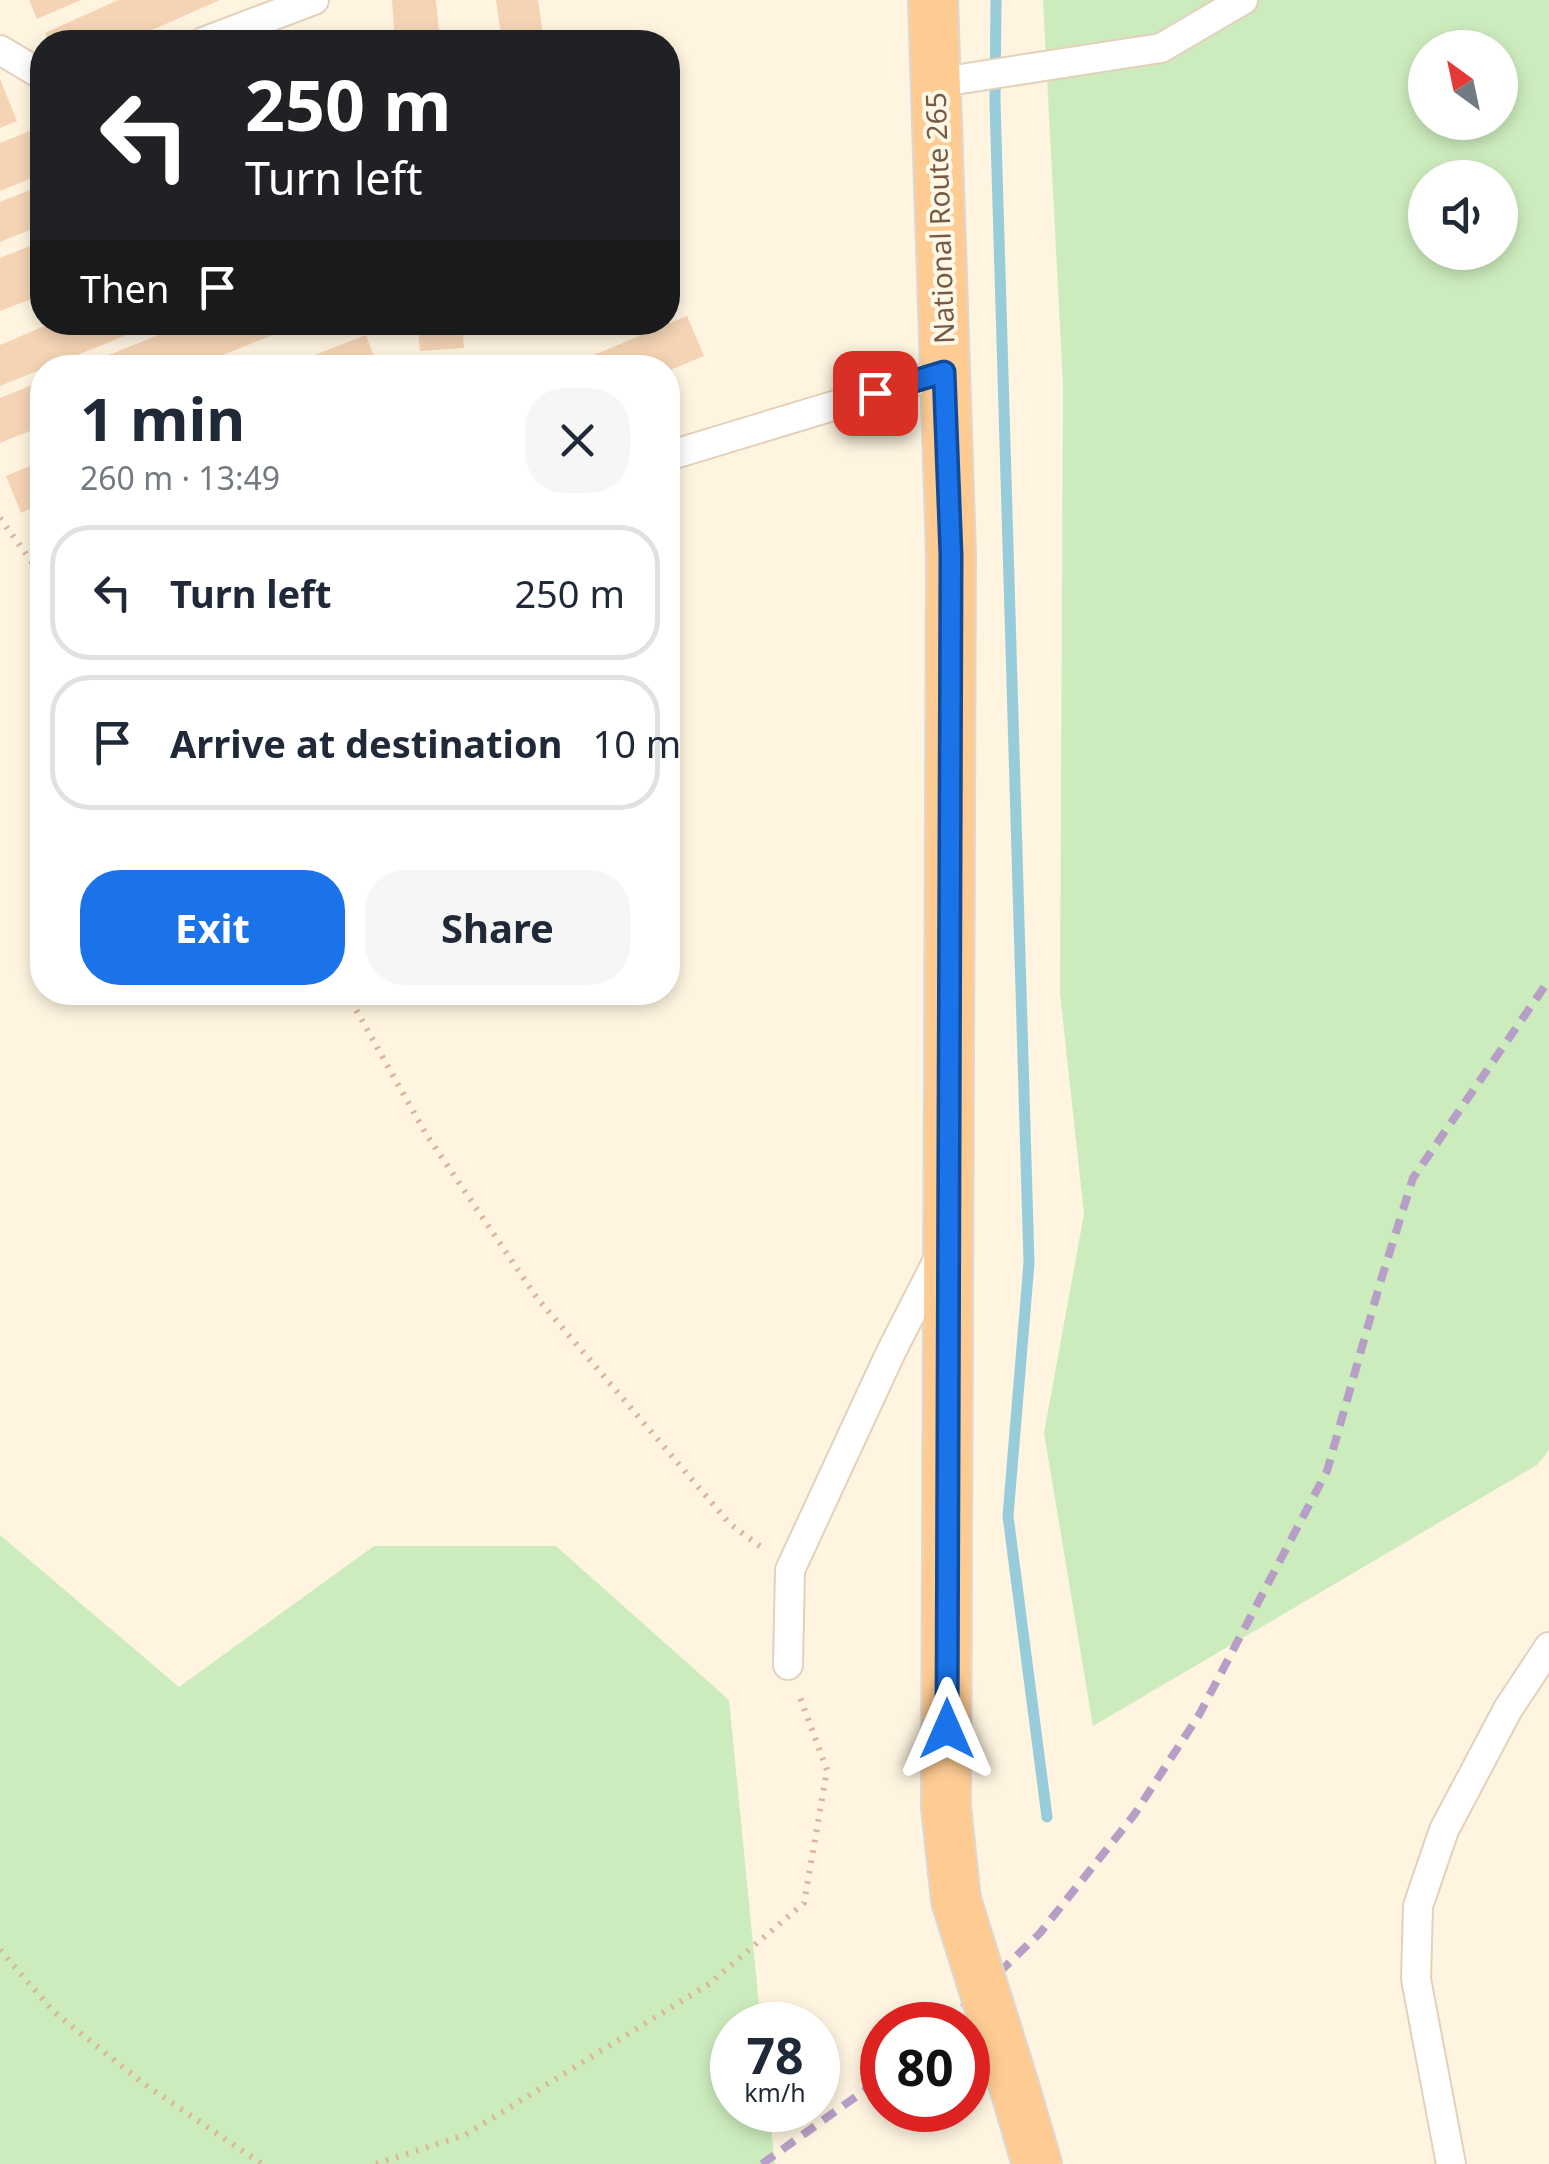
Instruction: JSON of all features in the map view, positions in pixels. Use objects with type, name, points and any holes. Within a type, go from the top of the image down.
[{"type":"highway","name":"National Route 265","points":[[933,0],[951,555],[946,1807],[956,1900],[1037,2164]]},
{"type":"street","points":[[234,30],[314,0]]},
{"type":"street","points":[[936,83],[1161,48],[1244,0]]},
{"type":"street","points":[[0,50],[30,68]]},
{"type":"street","points":[[680,452],[944,372]]},
{"type":"street","points":[[788,1665],[790,1570],[950,1235]]},
{"type":"street","points":[[1451,2164],[1416,1978],[1418,1906],[1444,1830],[1508,1708],[1549,1647]]},
{"type":"path","points":[[0,518],[30,559]]},
{"type":"path","points":[[353,1005],[426,1134],[537,1298],[730,1524],[790,1570]]},
{"type":"path","points":[[376,2164],[465,2134],[709,1984],[804,1903],[827,1770],[788,1665]]},
{"type":"path","points":[[0,1950],[54,2012],[144,2084],[262,2164]]},
{"type":"green space","points":[[1043,0],[1549,0],[1549,1450],[1537,1465],[1093,1726],[1044,1433],[1084,1214],[1060,993],[1063,384]]},
{"type":"green space","points":[[0,1535],[179,1687],[374,1546],[556,1546],[729,1700],[759,2002],[710,2002],[710,2132],[771,2132],[775,2164],[0,2164]]},
{"type":"building","points":[[29,0],[81,0],[37,19]]},
{"type":"building","points":[[118,0],[220,0],[152,30],[52,30]]},
{"type":"building","points":[[392,0],[436,0],[439,30],[394,30]]},
{"type":"building","points":[[496,0],[538,0],[542,30],[500,30]]},
{"type":"building","points":[[0,79],[17,121],[0,128]]},
{"type":"building","points":[[30,131],[30,179],[0,191],[0,143]]},
{"type":"building","points":[[30,190],[30,230],[0,242],[0,202]]},
{"type":"building","points":[[30,246],[30,300],[0,311],[0,258]]},
{"type":"building","points":[[687,316],[704,356],[680,366],[680,355],[594,355],[642,335],[680,335],[680,319]]},
{"type":"building","points":[[30,332],[127,335],[77,355],[30,355],[30,374],[0,386],[0,345]]},
{"type":"building","points":[[158,335],[273,335],[223,355],[109,355]]},
{"type":"building","points":[[366,335],[373,355],[315,355]]},
{"type":"building","points":[[418,335],[463,335],[464,348],[420,351]]},
{"type":"building","points":[[30,386],[30,431],[0,443],[0,398]]},
{"type":"building","points":[[30,466],[30,509],[21,513],[6,476]]},
{"type":"waterway","points":[[996,0],[995,102],[1029,1263],[1008,1516],[1047,1817]]},
{"type":"railway","points":[[969,2002],[1040,1933],[1134,1815],[1199,1715],[1327,1471],[1413,1178],[1549,980]]},
{"type":"railway","points":[[762,2164],[860,2094]]},
{"type":"route","points":[[875,393],[944,372],[951,555],[947,1729]]}]
